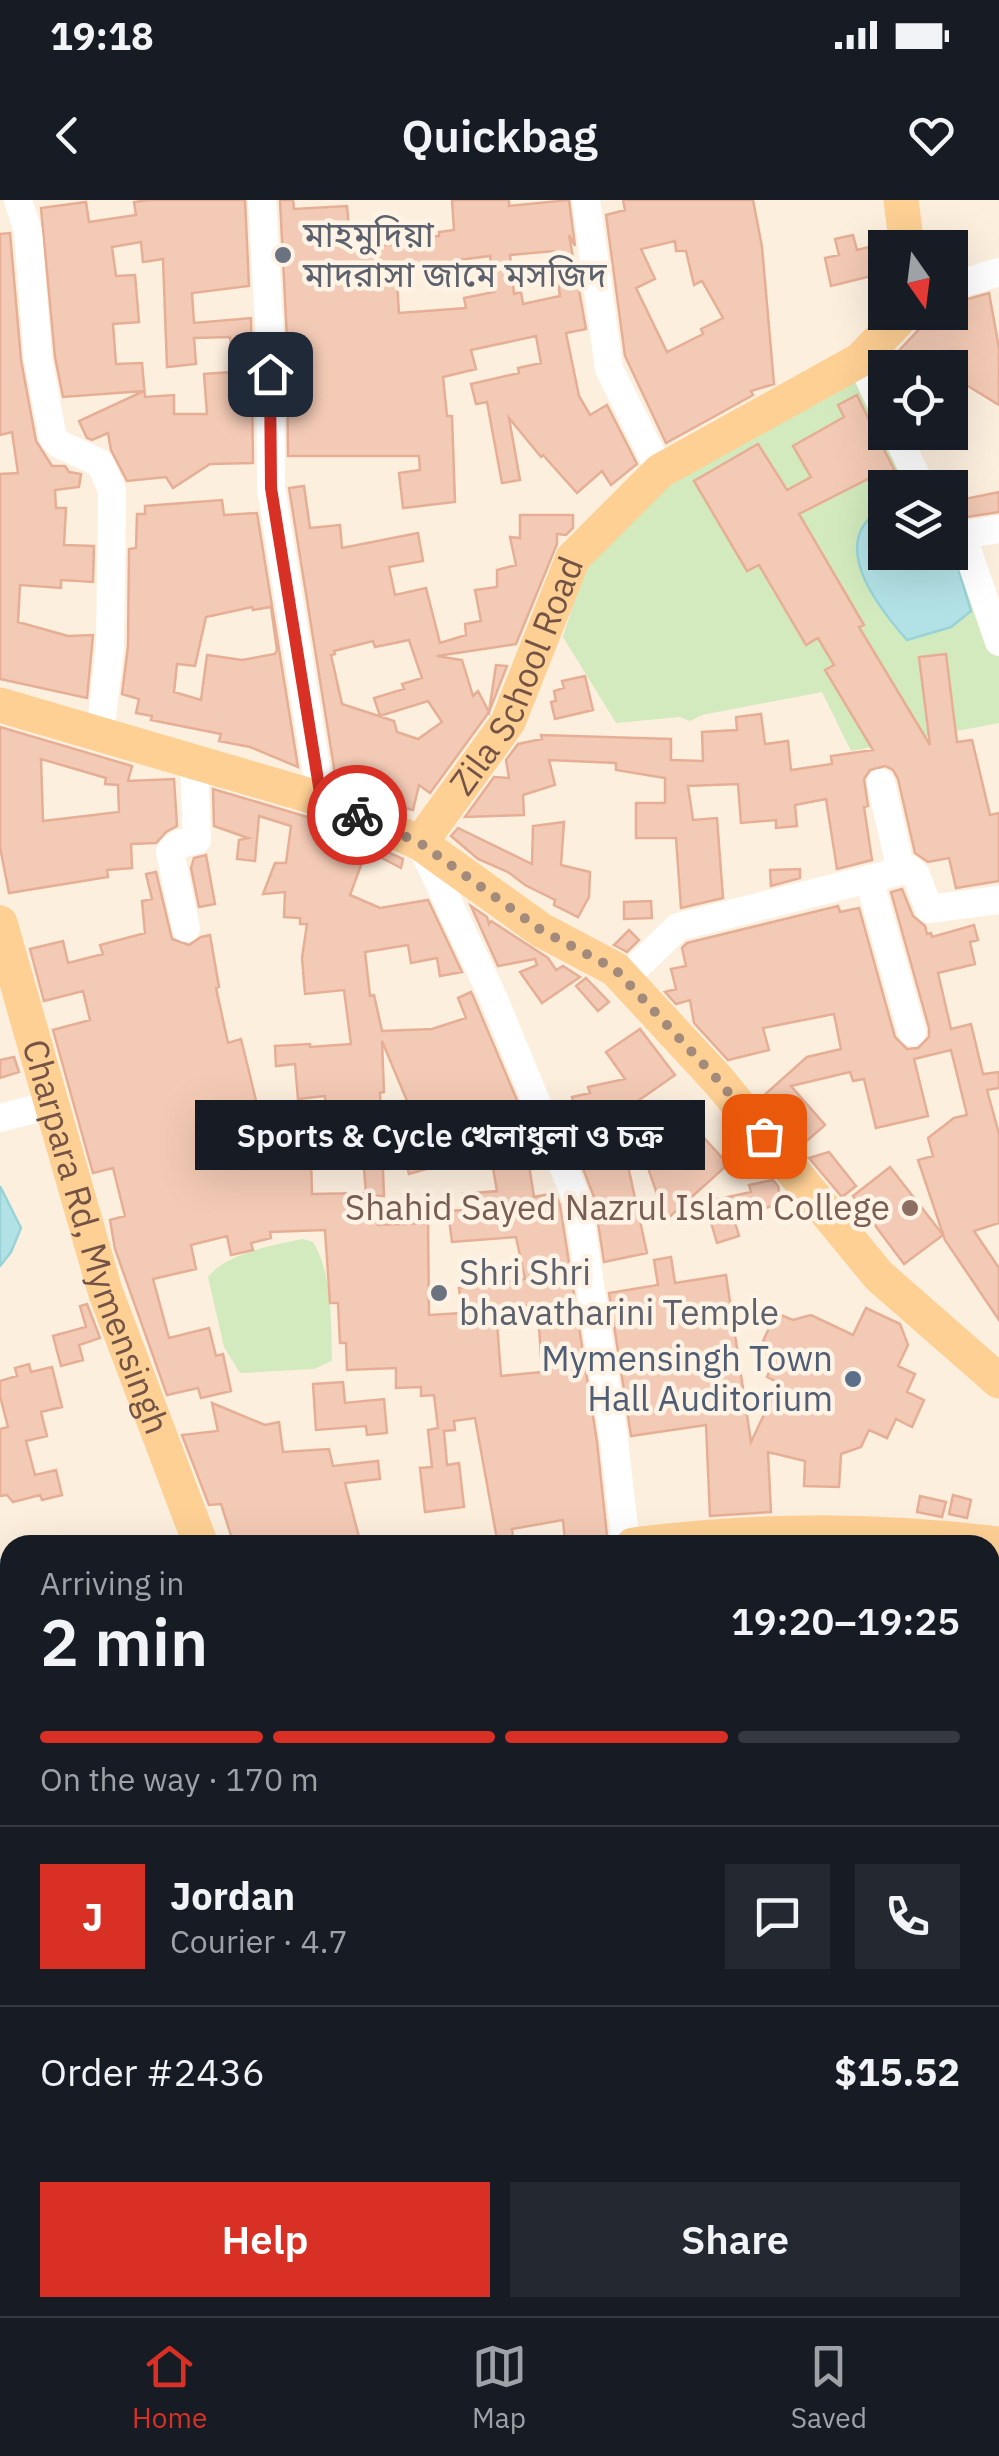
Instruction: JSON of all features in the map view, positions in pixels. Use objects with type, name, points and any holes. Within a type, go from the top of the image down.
[{"type":"main road","points":[[901,200],[905,230]]},
{"type":"main road","name":"Zila School Road","points":[[420,843],[508,722],[573,558],[660,472],[860,360],[889,330]]},
{"type":"main road","points":[[0,706],[321,799],[420,843],[541,930],[615,969],[718,1080],[879,1276],[999,1381]]},
{"type":"main road","name":"Charpara Rd, Mymensingh","points":[[1,930],[105,1290],[197,1535]]},
{"type":"main road","points":[[730,1535],[832,1530],[892,1535]]},
{"type":"street","points":[[18,200],[28,232],[38,359],[52,438],[100,463],[112,490],[110,646],[100,736]]},
{"type":"street","points":[[262,200],[270,340],[271,488],[321,799]]},
{"type":"street","points":[[586,200],[610,369],[660,472]]},
{"type":"street","points":[[968,281],[999,272]]},
{"type":"street","points":[[860,360],[868,377]]},
{"type":"street","points":[[968,530],[999,529]]},
{"type":"street","points":[[968,562],[999,642]]},
{"type":"street","points":[[186,928],[170,852],[178,844],[198,840],[194,764]]},
{"type":"street","points":[[882,783],[901,871]]},
{"type":"street","points":[[420,843],[493,997],[577,1200],[628,1535]]},
{"type":"street","points":[[624,979],[678,927],[909,869],[916,875],[929,908],[999,900]]},
{"type":"street","points":[[869,879],[912,1032]]},
{"type":"street","points":[[0,1118],[54,1104]]},
{"type":"green space","points":[[858,367],[868,388],[868,450],[898,450],[908,470],[868,470],[868,570],[965,570],[999,654],[999,723],[851,751],[822,692],[702,715],[690,721],[680,717],[616,723],[563,637],[588,557],[679,470]]},
{"type":"green space","points":[[303,1239],[313,1242],[324,1269],[330,1300],[332,1361],[314,1369],[240,1373],[224,1347],[208,1277],[238,1256]]},
{"type":"water","points":[[867,520],[868,570],[959,570],[971,611],[951,627],[907,640],[882,609],[862,572],[857,554],[859,536]]},
{"type":"water","points":[[0,1186],[21,1228],[0,1266]]},
{"type":"building","points":[[245,200],[249,286],[192,293],[194,323],[251,318],[253,463],[210,464],[173,488],[166,477],[127,481],[111,450],[108,433],[92,440],[87,438],[79,421],[144,391],[63,397],[55,357],[41,208],[86,202],[89,222],[136,215],[134,202]],"holes":[[[141,242],[143,262],[163,259],[167,367],[196,364],[194,338],[230,337],[233,372],[204,374],[207,414],[174,414],[174,395],[145,397],[142,363],[116,364],[113,324],[139,322],[135,275],[116,276],[112,247]]]},
{"type":"building","points":[[280,200],[293,200],[294,209],[347,206],[351,250],[411,242],[454,230],[452,200],[509,200],[509,206],[569,200],[575,246],[569,235],[586,329],[566,333],[579,396],[590,415],[607,405],[637,464],[611,485],[602,471],[577,493],[509,418],[520,480],[502,483],[487,402],[476,404],[471,384],[519,373],[518,368],[541,363],[536,336],[471,350],[476,369],[443,377],[447,416],[452,416],[455,502],[403,508],[399,473],[420,470],[419,456],[288,456]],"holes":[[[554,251],[560,296],[523,304],[521,292],[514,294],[510,255]],[[490,256],[494,292],[464,298],[466,308],[399,313],[396,268]]]},
{"type":"building","points":[[623,200],[753,200],[762,247],[774,384],[751,391],[753,395],[666,443],[625,356],[606,215],[625,210]],"holes":[[[675,241],[676,251],[686,251],[694,285],[702,281],[723,318],[701,329],[703,334],[667,352],[636,288],[655,279],[641,249]]]},
{"type":"building","points":[[10,233],[21,360],[36,441],[52,466],[65,466],[69,472],[81,474],[79,487],[55,490],[56,508],[66,508],[64,545],[94,546],[93,582],[61,580],[61,588],[20,585],[18,622],[68,636],[93,635],[87,698],[0,679],[0,474],[18,473],[12,432],[0,435],[0,234]]},
{"type":"building","points":[[853,235],[857,250],[868,247],[868,277],[831,286],[825,258],[839,255],[835,239]]},
{"type":"building","points":[[989,293],[999,348],[999,405],[968,386],[968,350],[900,350],[918,330],[968,330],[968,299]]},
{"type":"building","points":[[857,395],[868,418],[868,450],[884,450],[894,470],[868,470],[868,479],[799,514],[864,625],[859,627],[930,745],[919,657],[946,654],[957,742],[972,740],[990,815],[999,813],[999,881],[956,888],[949,858],[928,862],[915,853],[898,779],[885,766],[870,770],[864,779],[872,860],[837,869],[826,799],[795,805],[797,826],[776,828],[776,820],[741,823],[738,784],[688,786],[693,820],[717,818],[723,898],[681,908],[676,838],[636,838],[636,803],[665,803],[665,778],[616,770],[616,763],[549,760],[555,785],[523,795],[524,815],[465,817],[494,777],[509,778],[506,760],[518,744],[542,739],[541,735],[671,739],[671,760],[703,761],[702,732],[737,730],[736,717],[761,714],[765,744],[788,741],[791,770],[832,764],[831,756],[873,750],[825,670],[834,665],[818,638],[806,645],[759,565],[747,571],[694,481],[758,444],[787,490],[811,477],[793,446],[844,417],[838,405]]},
{"type":"building","points":[[304,486],[310,528],[340,525],[342,548],[418,533],[423,561],[389,567],[395,595],[426,588],[440,643],[466,635],[465,624],[481,621],[475,590],[497,587],[497,570],[516,565],[510,537],[520,538],[520,515],[573,515],[573,528],[566,535],[557,534],[557,544],[516,644],[437,656],[462,660],[473,696],[478,691],[489,712],[430,793],[419,785],[413,810],[391,805],[336,780],[289,488]],"holes":[[[409,640],[422,678],[402,684],[404,689],[374,698],[380,716],[428,701],[442,722],[418,739],[397,732],[394,721],[342,704],[331,655],[373,641],[375,647]]]},
{"type":"building","points":[[999,492],[999,512],[968,517],[968,498]]},
{"type":"building","points":[[222,500],[224,515],[257,513],[298,767],[250,747],[219,741],[221,734],[151,720],[152,716],[136,713],[139,699],[122,694],[128,646],[129,549],[136,548],[137,514],[145,514],[145,506]],"holes":[[[252,607],[271,607],[275,654],[242,660],[207,655],[201,700],[174,692],[177,664],[195,666],[206,617]]]},
{"type":"building","points":[[496,665],[507,666],[489,712]]},
{"type":"building","points":[[585,676],[593,710],[555,719],[551,702],[556,701],[554,691],[564,688],[562,681]]},
{"type":"building","points":[[0,727],[132,766],[128,781],[174,779],[177,826],[156,843],[131,844],[132,868],[107,870],[108,877],[9,893],[0,847]],"holes":[[[41,759],[106,778],[105,784],[118,785],[119,812],[43,821]]]},
{"type":"building","points":[[213,789],[314,819],[352,836],[346,849],[364,857],[350,895],[380,908],[428,900],[462,972],[440,976],[437,958],[411,963],[408,945],[365,952],[370,996],[374,995],[382,1031],[432,1029],[466,1018],[458,998],[471,992],[473,996],[530,1131],[524,1133],[534,1197],[555,1193],[560,1205],[597,1442],[607,1535],[564,1535],[563,1520],[512,1529],[513,1535],[496,1535],[475,1418],[454,1421],[455,1430],[444,1431],[447,1465],[459,1463],[464,1507],[425,1512],[420,1468],[432,1467],[428,1430],[438,1428],[434,1395],[421,1396],[421,1387],[396,1388],[396,1368],[347,1370],[346,1343],[340,1343],[338,1303],[330,1303],[325,1230],[270,1232],[271,1238],[251,1243],[253,1250],[231,1255],[227,1236],[191,1245],[196,1269],[153,1279],[169,1338],[209,1328],[216,1356],[223,1354],[231,1391],[201,1398],[198,1388],[167,1395],[115,1249],[110,1220],[125,1216],[113,1168],[93,1173],[53,1030],[90,1020],[83,991],[44,1001],[30,949],[63,941],[68,963],[103,954],[100,945],[145,933],[142,901],[152,899],[146,874],[156,872],[172,939],[189,945],[210,935],[228,1043],[241,1039],[272,1166],[284,1164],[279,1103],[297,1102],[298,1135],[318,1135],[318,1157],[311,1157],[312,1194],[366,1193],[362,1145],[326,1146],[325,1096],[298,1099],[295,1064],[276,1066],[275,1046],[351,1044],[344,990],[305,994],[302,958],[307,924],[300,924],[300,918],[284,917],[285,892],[263,894],[275,863],[286,863],[291,826],[259,816],[255,861],[237,859],[239,840],[248,838],[214,826]],"holes":[[[382,1041],[420,1132],[400,1137],[409,1174],[490,1151],[497,1191],[463,1194],[464,1210],[448,1211],[452,1242],[516,1237],[525,1279],[459,1288],[462,1313],[429,1315],[428,1223],[378,1225],[377,1196],[384,1196]],[[531,1305],[532,1312],[538,1311],[542,1372],[501,1376],[496,1310]]]},
{"type":"building","points":[[564,822],[561,865],[590,872],[589,897],[578,917],[508,872],[478,859],[451,836],[458,828],[532,864],[533,826]]},
{"type":"building","points":[[379,848],[403,859],[401,868],[376,855]]},
{"type":"building","points":[[206,855],[215,904],[199,907],[191,868],[194,858]]},
{"type":"building","points":[[800,869],[800,878],[771,886],[770,870]]},
{"type":"building","points":[[902,889],[913,916],[925,926],[927,934],[932,937],[974,925],[978,940],[970,942],[975,964],[938,973],[951,1029],[971,1024],[983,1074],[999,1072],[999,1088],[987,1090],[999,1134],[999,1223],[974,1231],[999,1268],[999,1320],[945,1240],[918,1160],[933,1156],[928,1138],[954,1118],[967,1115],[951,1050],[914,1059],[928,1116],[876,1128],[864,1079],[853,1081],[850,1072],[791,1086],[825,1125],[800,1147],[761,1098],[807,1057],[841,1049],[834,1014],[763,1028],[769,1050],[728,1060],[694,1023],[690,1000],[676,1004],[665,992],[676,989],[671,969],[686,966],[682,948],[687,943],[838,906],[840,912],[859,908],[895,1037],[907,1049],[918,1048],[929,1037],[929,1028],[891,892]]},
{"type":"building","points":[[651,901],[652,918],[624,919],[624,902]]},
{"type":"building","points":[[471,906],[487,917],[489,924],[491,921],[548,958],[556,970],[563,966],[580,977],[542,1003],[520,972],[537,965],[535,959],[498,966]]},
{"type":"building","points":[[629,930],[639,940],[627,952],[614,945]]},
{"type":"building","points":[[586,978],[609,1002],[598,1011],[576,986]]},
{"type":"building","points":[[640,1029],[675,1075],[625,1110],[632,1140],[623,1143],[647,1253],[604,1262],[594,1197],[577,1153],[585,1151],[572,1097],[590,1093],[588,1087],[625,1079],[606,1052]]},
{"type":"building","points":[[14,1057],[19,1072],[0,1078],[0,1060]]},
{"type":"building","points":[[696,1129],[725,1161],[725,1167],[666,1220],[648,1168]]},
{"type":"building","points":[[829,1152],[856,1186],[842,1197],[809,1158]]},
{"type":"building","points":[[890,1167],[943,1235],[904,1264],[853,1196]]},
{"type":"building","points":[[773,1180],[781,1204],[733,1216],[739,1236],[717,1243],[705,1202],[751,1192],[749,1185]]},
{"type":"building","points":[[671,1257],[675,1283],[726,1275],[751,1442],[779,1383],[767,1377],[775,1359],[766,1355],[771,1344],[763,1341],[776,1313],[793,1320],[811,1315],[853,1335],[866,1308],[900,1324],[908,1345],[898,1366],[915,1374],[907,1392],[924,1400],[912,1427],[896,1419],[887,1438],[869,1430],[861,1447],[841,1454],[839,1487],[804,1486],[805,1461],[768,1452],[771,1512],[710,1516],[706,1425],[631,1436],[609,1293],[658,1285],[654,1260]]},
{"type":"building","points":[[87,1304],[100,1338],[79,1345],[83,1360],[61,1366],[53,1336],[86,1327],[80,1306]]},
{"type":"building","points":[[29,1364],[31,1372],[52,1367],[62,1407],[41,1412],[47,1436],[26,1441],[35,1475],[56,1470],[62,1495],[42,1500],[40,1495],[13,1502],[7,1495],[0,1496],[0,1429],[8,1427],[0,1381],[17,1376],[15,1368]]},
{"type":"building","points":[[343,1382],[345,1403],[384,1399],[387,1433],[367,1435],[366,1426],[316,1430],[313,1384]]},
{"type":"building","points":[[212,1403],[265,1425],[279,1422],[283,1452],[329,1449],[333,1466],[378,1461],[380,1479],[345,1483],[358,1535],[231,1535],[221,1504],[209,1505],[182,1435],[218,1431]]},
{"type":"building","points":[[953,1495],[971,1500],[967,1518],[949,1514]]},
{"type":"building","points":[[920,1496],[946,1502],[942,1517],[917,1512]]},
{"type":"way so far","points":[[357,815],[420,843],[541,930],[615,969],[764,1136]]},
{"type":"place","name":"মাহমুদিয়া মাদরাসা জামে মসজিদ","points":[[283,255]]},
{"type":"place","name":"Sports & Cycle খেলাধুলা ও চক্র","points":[[764,1136]]},
{"type":"place","name":"Shahid Sayed Nazrul Islam College","points":[[910,1208]]},
{"type":"place","name":"Shri Shri bhavatharini Temple","points":[[439,1293]]},
{"type":"place","name":"Mymensingh Town Hall Auditorium","points":[[853,1379]]},
{"type":"route","points":[[270,374],[271,488],[321,799],[357,815]]}]
